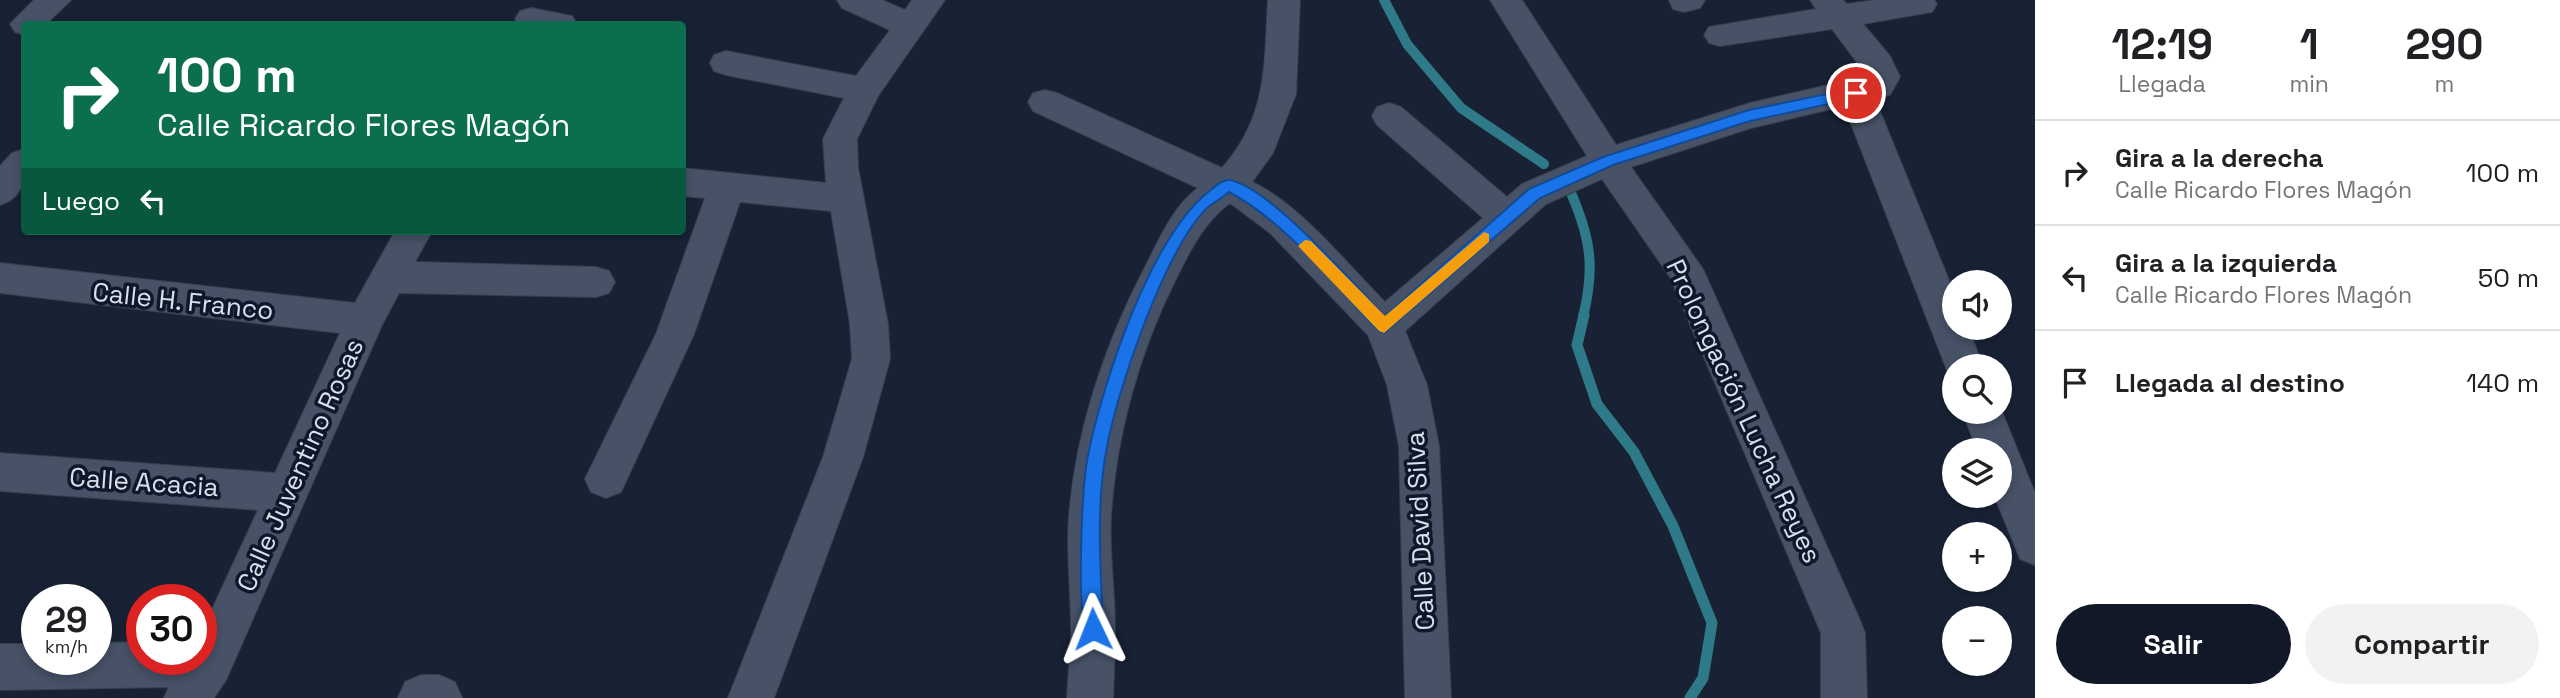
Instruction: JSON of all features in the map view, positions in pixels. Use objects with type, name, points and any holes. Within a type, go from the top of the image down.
[{"type":"street","points":[[30,21],[55,0]]},
{"type":"street","points":[[751,698],[843,457],[871,359],[869,324],[841,167],[840,139],[864,90],[919,13],[853,0]]},
{"type":"street","points":[[1090,698],[1093,629],[1090,519],[1096,457],[1110,403],[1142,309],[1179,237],[1201,205],[1228,185],[1256,153],[1279,94],[1284,0]]},
{"type":"street","name":"Prolongación Lucha Reyes","points":[[1506,0],[1608,161],[1685,269],[1843,633],[1844,698]]},
{"type":"street","points":[[1684,1],[1689,0]]},
{"type":"street","points":[[1720,35],[1833,8],[1921,4]]},
{"type":"street","points":[[1045,102],[1253,198],[1283,223],[1384,326],[1534,194],[1608,161],[1749,116],[1878,86],[1884,77],[1833,8]]},
{"type":"street","points":[[0,46],[21,28]]},
{"type":"street","points":[[726,63],[785,72],[864,90]]},
{"type":"street","points":[[1856,93],[1959,354]]},
{"type":"street","points":[[1389,116],[1507,218]]},
{"type":"street","points":[[0,191],[21,166]]},
{"type":"street","points":[[686,182],[847,199]]},
{"type":"street","points":[[606,479],[675,334],[727,187]]},
{"type":"street","name":"Calle Juventino Rosas","points":[[198,681],[365,320],[412,235]]},
{"type":"street","points":[[389,277],[596,282]]},
{"type":"street","name":"Calle H. Franco","points":[[0,278],[93,291],[365,320]]},
{"type":"street","name":"Calle David Silva","points":[[1384,326],[1407,385],[1419,446],[1428,698]]},
{"type":"street","name":"Calle Acacia","points":[[0,472],[287,493]]},
{"type":"street","points":[[2012,487],[2035,545]]},
{"type":"street","points":[[0,667],[198,681]]},
{"type":"street","points":[[421,698],[439,698]]},
{"type":"waterway","points":[[1384,0],[1407,44],[1461,108],[1544,164]]},
{"type":"waterway","points":[[1571,193],[1583,225],[1589,254],[1589,283],[1583,317]]},
{"type":"waterway","points":[[1584,315],[1577,345],[1597,404],[1634,452],[1673,526],[1712,623],[1703,678],[1690,698]]},
{"type":"slow traffic","points":[[1305,246],[1384,326],[1484,238]]},
{"type":"route","points":[[1093,629],[1090,519],[1096,457],[1110,403],[1142,309],[1179,237],[1201,205],[1228,185],[1253,198],[1283,223],[1384,326],[1534,194],[1608,161],[1749,116],[1856,93]]}]
